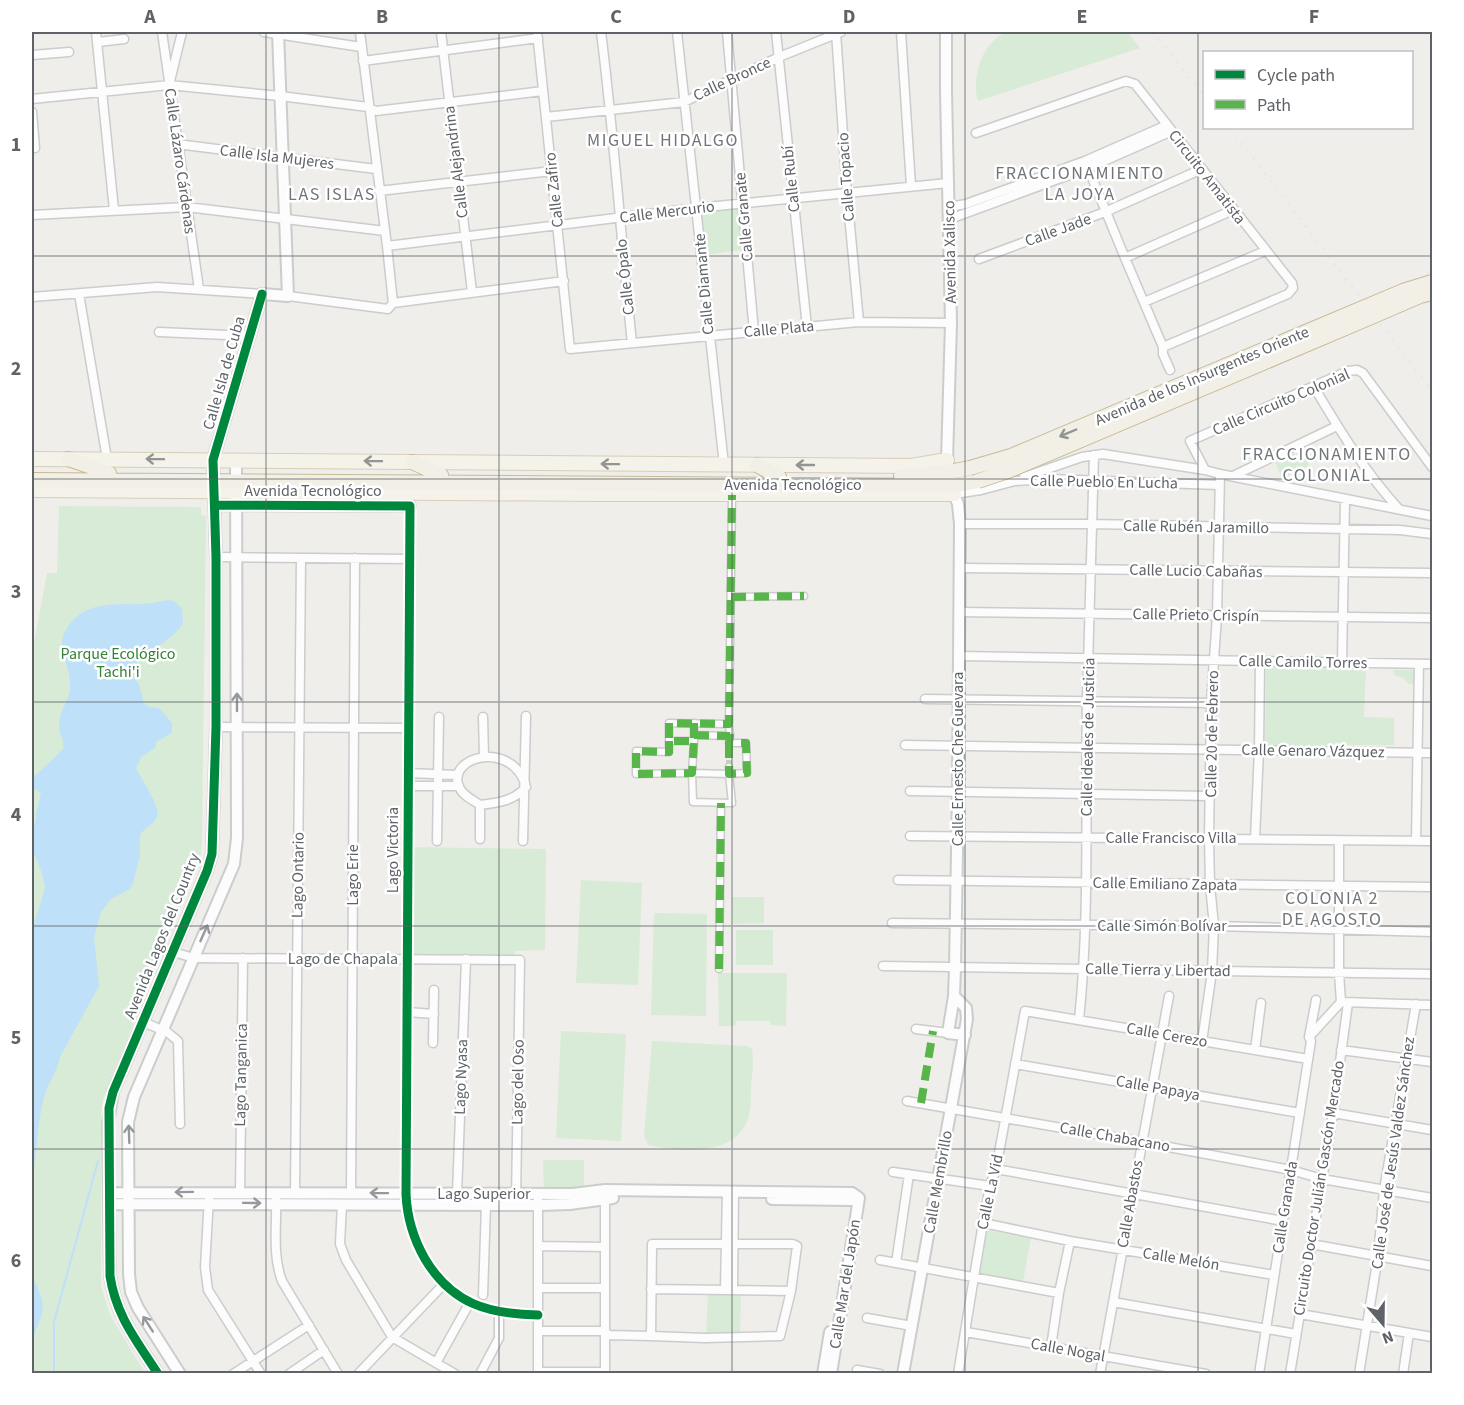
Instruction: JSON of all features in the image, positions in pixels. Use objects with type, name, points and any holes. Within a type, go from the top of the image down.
[{"type":"highway","name":"Avenida de los Insurgentes Oriente","points":[[970,468],[1011,456],[1403,291],[1432,282]]},
{"type":"highway","name":"Avenida de los Insurgentes Oriente","points":[[978,481],[1008,471],[1379,313],[1432,293]]},
{"type":"highway","points":[[68,459],[108,466]]},
{"type":"highway","points":[[412,462],[441,475]]},
{"type":"highway","points":[[757,465],[779,477]]},
{"type":"highway","name":"Avenida Tecnológico","points":[[32,472],[108,466],[214,488]]},
{"type":"highway","name":"Avenida Tecnológico","points":[[237,477],[306,483],[684,484],[950,478],[970,468]]},
{"type":"highway","name":"Avenida Tecnológico","points":[[32,480],[214,488],[237,477],[441,475],[914,476],[978,481]]},
{"type":"highway","points":[[52,490],[95,481]]},
{"type":"highway","points":[[306,483],[322,492]]},
{"type":"highway","points":[[358,492],[377,483]]},
{"type":"highway","points":[[660,494],[684,484]]},
{"type":"main road","points":[[32,459],[68,459]]},
{"type":"main road","name":"Avenida Tecnológico","points":[[108,466],[213,460],[237,477],[322,492],[732,495],[950,478]]},
{"type":"main road","name":"Avenida Tecnológico","points":[[237,477],[412,462],[911,466],[950,478]]},
{"type":"main road","name":"Avenida Tecnológico","points":[[32,490],[214,488]]},
{"type":"street","points":[[96,32],[114,210]]},
{"type":"street","name":"Calle Lázaro Cárdenas","points":[[162,32],[199,290]]},
{"type":"street","points":[[169,85],[182,32]]},
{"type":"street","points":[[264,32],[278,32],[361,47]]},
{"type":"street","points":[[278,32],[288,296]]},
{"type":"street","points":[[360,32],[393,303]]},
{"type":"street","name":"Calle Alejandrina","points":[[441,32],[472,292]]},
{"type":"street","name":"Calle Ópalo","points":[[601,32],[611,110],[632,343]]},
{"type":"street","name":"Calle Diamante","points":[[677,32],[724,465]]},
{"type":"street","name":"Calle Granate","points":[[727,32],[754,332]]},
{"type":"street","name":"Calle Rubí","points":[[776,32],[807,327]]},
{"type":"street","name":"Calle Bronce","points":[[546,117],[684,102],[838,32]]},
{"type":"street","name":"Calle Topacio","points":[[838,32],[847,193],[859,322]]},
{"type":"street","points":[[901,32],[911,186]]},
{"type":"street","name":"Avenida Xalisco","points":[[946,32],[950,207],[950,478]]},
{"type":"street","points":[[363,61],[537,35]]},
{"type":"street","name":"Calle Zafiro","points":[[537,35],[570,349]]},
{"type":"street","points":[[98,42],[124,39]]},
{"type":"street","points":[[32,55],[69,52]]},
{"type":"street","name":"Circuito Amatista","points":[[976,133],[1126,81],[1135,84],[1292,283],[1293,288],[1291,292],[1163,346]]},
{"type":"street","points":[[32,99],[169,85],[368,107],[376,111],[543,92]]},
{"type":"street","points":[[32,112],[35,148]]},
{"type":"street","points":[[950,219],[1169,128]]},
{"type":"street","name":"Calle Isla Mujeres","points":[[177,144],[376,169]]},
{"type":"street","points":[[950,207],[966,204],[1087,164]]},
{"type":"street","points":[[1087,164],[1105,212],[1163,346],[1163,354],[1170,370]]},
{"type":"street","name":"Calle Jade","points":[[979,259],[1105,212],[1202,169]]},
{"type":"street","points":[[380,191],[552,171]]},
{"type":"street","name":"Calle Mercurio","points":[[387,246],[697,208],[948,183]]},
{"type":"street","points":[[32,215],[187,207],[385,231]]},
{"type":"street","points":[[1125,258],[1233,210]]},
{"type":"street","points":[[1144,302],[1265,251]]},
{"type":"street","points":[[32,297],[157,287],[288,296],[388,309],[393,303],[564,281]]},
{"type":"street","points":[[79,294],[108,466]]},
{"type":"street","name":"Calle Isla de Cuba","points":[[214,488],[213,460],[262,294]]},
{"type":"street","name":"Calle Plata","points":[[570,349],[859,322],[951,323]]},
{"type":"street","points":[[159,332],[250,336]]},
{"type":"street","name":"Calle Circuito Colonial","points":[[1205,470],[1190,441],[1348,371],[1357,370],[1363,373],[1432,467]]},
{"type":"street","points":[[1314,387],[1337,426],[1385,494],[1399,509]]},
{"type":"street","points":[[1233,476],[1337,426]]},
{"type":"street","points":[[1015,481],[1051,466],[1103,454],[1205,470],[1432,516]]},
{"type":"street","name":"Calle Ideales de Justicia","points":[[1079,1020],[1084,969],[1087,701],[1094,455]]},
{"type":"street","name":"Calle 20 de Febrero","points":[[1202,1042],[1212,971],[1214,926],[1210,885],[1210,749],[1217,616],[1220,474]]},
{"type":"street","points":[[180,1374],[138,1308],[131,1292],[128,1122],[130,1108],[162,1030],[197,958],[234,864],[237,838],[237,477]]},
{"type":"street","name":"Calle Pueblo En Lucha","points":[[950,478],[981,490],[1015,481],[1093,479],[1219,485]]},
{"type":"street","name":"Calle Ernesto Che Guevara","points":[[948,1033],[954,996],[955,968],[960,568],[958,504],[950,478]]},
{"type":"street","name":"Avenida Tecnológico","points":[[214,488],[237,505],[410,506]]},
{"type":"street","name":"Avenida Lagos del Country","points":[[158,1374],[120,1313],[113,1296],[109,1198],[109,1108],[113,1092],[207,871],[212,854],[216,727],[214,488]]},
{"type":"street","points":[[729,751],[732,495]]},
{"type":"street","points":[[1342,663],[1345,499]]},
{"type":"street","name":"Lago Victoria","points":[[410,506],[406,1199],[417,1246],[443,1285]]},
{"type":"street","name":"Calle Rubén Jaramillo","points":[[960,524],[1400,530],[1432,534]]},
{"type":"street","points":[[216,556],[410,559]]},
{"type":"street","name":"Lago Ontario","points":[[295,1193],[301,558]]},
{"type":"street","name":"Lago Erie","points":[[351,1193],[355,558]]},
{"type":"street","name":"Calle Lucio Cabañas","points":[[960,568],[1432,573]]},
{"type":"street","points":[[730,597],[804,596]]},
{"type":"street","name":"Calle Prieto Crispín","points":[[959,612],[1432,618]]},
{"type":"street","name":"Calle Camilo Torres","points":[[958,656],[1432,664]]},
{"type":"street","points":[[1255,839],[1260,661]]},
{"type":"street","points":[[1416,841],[1419,664]]},
{"type":"street","points":[[926,699],[1211,704]]},
{"type":"street","points":[[523,841],[526,716]]},
{"type":"street","points":[[437,842],[439,717]]},
{"type":"street","points":[[483,717],[484,756]]},
{"type":"street","points":[[669,741],[694,738],[747,742],[747,773],[729,770],[636,774],[636,751],[669,752],[669,741],[669,723],[729,724]]},
{"type":"street","points":[[694,723],[693,802],[732,803],[729,770]]},
{"type":"street","points":[[216,727],[409,728]]},
{"type":"street","name":"Calle Genaro Vázquez","points":[[905,745],[1432,753]]},
{"type":"street","points":[[484,756],[505,759],[522,773],[524,787],[498,803],[480,805],[464,794],[459,786],[458,775],[466,764],[484,756]]},
{"type":"street","points":[[408,773],[458,775]]},
{"type":"street","points":[[408,786],[459,786]]},
{"type":"street","points":[[910,791],[1210,796]]},
{"type":"street","points":[[719,969],[721,803]]},
{"type":"street","points":[[480,805],[480,839]]},
{"type":"street","name":"Calle Francisco Villa","points":[[910,836],[1432,841]]},
{"type":"street","name":"Circuito Doctor Julián Gascón Mercado","points":[[1290,1374],[1333,1113],[1341,1050],[1344,1002],[1339,973],[1339,841]]},
{"type":"street","name":"Calle Emiliano Zapata","points":[[898,880],[1432,888]]},
{"type":"street","name":"Calle Simón Bolívar","points":[[892,923],[1338,928],[1432,932]]},
{"type":"street","name":"Lago de Chapala","points":[[173,952],[197,958],[520,960]]},
{"type":"street","name":"Lago Tanganica","points":[[240,1192],[243,958]]},
{"type":"street","name":"Lago Nyasa","points":[[458,1194],[465,959]]},
{"type":"street","name":"Lago del Oso","points":[[516,1199],[520,960]]},
{"type":"street","name":"Calle Tierra y Libertad","points":[[883,966],[1432,974]]},
{"type":"street","points":[[433,1043],[434,990]]},
{"type":"street","name":"Calle Membrillo","points":[[903,1374],[968,1014],[966,1008],[954,996]]},
{"type":"street","name":"Calle Abastos","points":[[1100,1374],[1169,996]]},
{"type":"street","name":"Calle Granada","points":[[1258,1374],[1308,1059],[1309,1029],[1316,1000]]},
{"type":"street","points":[[1310,1039],[1344,1002],[1432,1005]]},
{"type":"street","points":[[1255,1050],[1261,1003]]},
{"type":"street","name":"Calle José de Jesús Valdez Sánchez","points":[[1359,1374],[1378,1256],[1384,1190],[1416,1004]]},
{"type":"street","name":"Calle Cerezo","points":[[1025,1011],[1308,1059]]},
{"type":"street","name":"Calle La Vid","points":[[958,1374],[973,1277],[990,1186],[996,1169],[1025,1011]]},
{"type":"street","points":[[407,1012],[434,1014]]},
{"type":"street","points":[[143,1022],[174,1036],[178,1041],[180,1124]]},
{"type":"street","points":[[916,1029],[965,1035]]},
{"type":"street","points":[[1341,1050],[1432,1062]]},
{"type":"street","name":"Calle Papaya","points":[[1015,1064],[1300,1113]]},
{"type":"street","name":"Calle Chabacano","points":[[907,1101],[1142,1142],[1291,1170],[1322,1179],[1432,1198]]},
{"type":"street","points":[[1333,1113],[1432,1130]]},
{"type":"street","points":[[996,1169],[1283,1221]]},
{"type":"street","points":[[893,1172],[990,1186]]},
{"type":"street","points":[[896,1263],[909,1174]]},
{"type":"street","name":"Lago Superior","points":[[209,1197],[240,1192],[276,1198],[295,1193],[351,1193],[486,1205],[516,1199]]},
{"type":"street","name":"Lago Superior","points":[[109,1198],[276,1198],[342,1203],[458,1194],[539,1199],[570,1204],[605,1194],[854,1196]]},
{"type":"street","points":[[539,1199],[538,1373],[605,1373],[605,1194]]},
{"type":"street","points":[[729,1290],[731,1195]]},
{"type":"street","name":"Calle Mar del Japón","points":[[823,1374],[854,1196],[859,1198],[831,1374]]},
{"type":"street","points":[[209,1197],[205,1267],[208,1290],[261,1374]]},
{"type":"street","points":[[276,1198],[275,1256],[278,1271],[338,1374]]},
{"type":"street","points":[[342,1203],[340,1244],[346,1260],[392,1337],[455,1374]]},
{"type":"street","points":[[483,1295],[486,1205]]},
{"type":"street","name":"Calle Melón","points":[[983,1223],[1070,1241],[1274,1275]]},
{"type":"street","points":[[1052,1347],[1059,1293],[1070,1241]]},
{"type":"street","points":[[605,1330],[608,1335],[705,1338],[780,1336],[791,1291],[797,1246],[793,1244],[652,1244],[651,1336]]},
{"type":"street","points":[[1311,1244],[1432,1266]]},
{"type":"street","points":[[538,1246],[605,1247]]},
{"type":"street","points":[[880,1260],[1059,1293]]},
{"type":"street","points":[[358,1374],[443,1285],[470,1302],[499,1312],[538,1315]]},
{"type":"street","points":[[538,1288],[605,1288]]},
{"type":"street","points":[[651,1289],[791,1291]]},
{"type":"street","points":[[436,1363],[470,1302]]},
{"type":"street","points":[[1113,1302],[1296,1334]]},
{"type":"street","points":[[480,1374],[499,1338],[499,1312]]},
{"type":"street","points":[[1300,1314],[1432,1337]]},
{"type":"street","points":[[867,1318],[912,1326]]},
{"type":"street","points":[[233,1374],[309,1325]]},
{"type":"street","points":[[538,1331],[605,1330]]},
{"type":"street","name":"Calle Nogal","points":[[966,1332],[1206,1374]]},
{"type":"street","points":[[1403,1374],[1410,1333]]},
{"type":"street","points":[[289,1374],[324,1350]]},
{"type":"street","points":[[857,1370],[880,1374]]},
{"type":"green space","points":[[1007,32],[1127,32],[1140,48],[978,101],[976,82],[980,61],[991,44]]},
{"type":"green space","points":[[738,207],[742,250],[705,255],[701,211]]},
{"type":"green space","points":[[1303,450],[1309,466],[1282,478],[1275,462]]},
{"type":"green space","name":"Parque Ecológico Tachi'i","points":[[59,506],[201,507],[201,515],[206,516],[200,859],[108,1086],[103,1099],[101,1115],[101,1286],[110,1315],[145,1373],[32,1374],[32,654],[47,573],[57,573]]},
{"type":"green space","points":[[1266,665],[1366,667],[1364,717],[1394,718],[1394,745],[1265,745]]},
{"type":"green space","points":[[1393,670],[1414,670],[1414,684],[1409,684],[1403,678],[1394,675]]},
{"type":"green space","points":[[403,847],[546,849],[545,950],[515,951],[514,958],[402,957]]},
{"type":"green space","points":[[581,880],[642,883],[638,985],[576,983]]},
{"type":"green space","points":[[732,897],[764,897],[764,923],[733,924]]},
{"type":"green space","points":[[654,913],[707,914],[706,1016],[651,1015]]},
{"type":"green space","points":[[736,930],[773,930],[773,965],[736,965]]},
{"type":"green space","points":[[718,973],[787,973],[786,1026],[770,1025],[770,1021],[736,1021],[735,1026],[719,1026]]},
{"type":"green space","points":[[561,1031],[626,1034],[621,1141],[556,1138]]},
{"type":"green space","points":[[652,1041],[747,1046],[752,1049],[753,1068],[749,1115],[743,1129],[733,1139],[707,1149],[676,1149],[648,1145],[644,1135]]},
{"type":"green space","points":[[543,1160],[584,1160],[584,1189],[544,1190]]},
{"type":"green space","points":[[985,1230],[1031,1238],[1023,1282],[977,1274]]},
{"type":"green space","points":[[708,1291],[741,1291],[740,1336],[706,1335]]},
{"type":"water","points":[[174,601],[182,609],[183,624],[168,639],[138,660],[134,677],[144,703],[149,707],[159,708],[172,723],[172,733],[156,742],[156,747],[141,757],[136,768],[156,806],[157,817],[140,835],[140,856],[130,889],[111,899],[101,912],[94,938],[99,986],[60,1057],[46,1092],[40,1116],[32,1176],[32,931],[45,888],[32,848],[32,830],[41,793],[32,787],[32,779],[63,749],[59,722],[70,687],[62,642],[72,621],[87,610],[105,605],[145,604]]},
{"type":"water","points":[[32,1277],[43,1304],[32,1342]]},
{"type":"waterway","points":[[54,1374],[54,1322],[98,1161]]},
{"type":"tunnel","points":[[729,751],[729,767]]},
{"type":"railway","points":[[1153,32],[1203,95]]},
{"type":"railway","points":[[1231,129],[1432,391]]},
{"type":"marked path","points":[[694,723],[694,741],[669,741],[669,723],[729,724],[732,495]]},
{"type":"marked path","points":[[731,597],[804,596]]},
{"type":"marked path","points":[[694,735],[730,736],[729,729]]},
{"type":"marked path","points":[[729,743],[729,774],[747,773],[746,743],[729,743],[730,736]]},
{"type":"marked path","points":[[669,741],[669,752],[636,751],[636,774],[692,773],[694,741]]},
{"type":"marked path","points":[[719,969],[721,803]]},
{"type":"marked path","points":[[921,1103],[933,1031]]},
{"type":"cycle path","points":[[158,1374],[122,1316],[110,1276],[109,1108],[113,1092],[207,871],[212,854],[216,727],[216,557],[213,460],[262,294]]},
{"type":"cycle path","points":[[215,505],[410,506],[406,1194],[408,1211],[411,1228],[425,1259],[447,1287],[473,1304],[487,1309],[538,1315]]},
{"type":"district","name":"MIGUEL HIDALGO","points":[[663,140]]},
{"type":"district","name":"FRACCIONAMIENTO LA JOYA","points":[[1080,183]]},
{"type":"district","name":"LAS ISLAS","points":[[332,194]]},
{"type":"district","name":"FRACCIONAMIENTO COLONIAL","points":[[1327,464]]},
{"type":"district","name":"COLONIA 2 DE AGOSTO","points":[[1332,908]]}]
